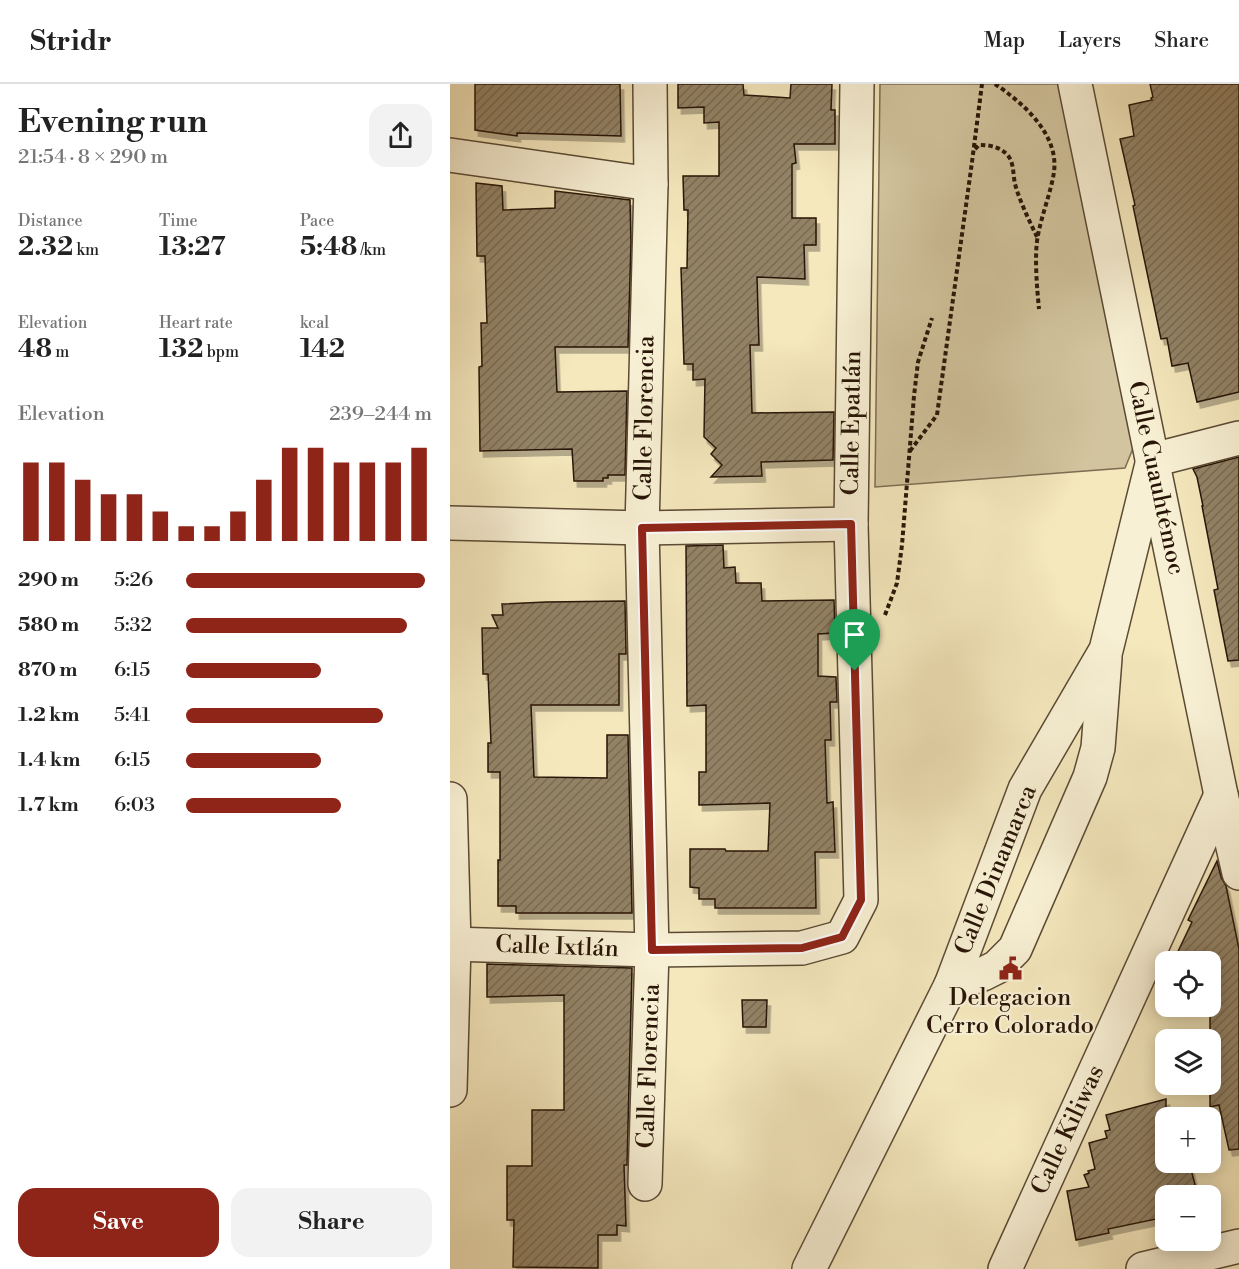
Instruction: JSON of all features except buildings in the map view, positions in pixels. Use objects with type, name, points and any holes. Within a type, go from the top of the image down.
[{"type":"street","name":"Calle Florencia","points":[[645,1184],[652,950],[642,528],[651,184],[650,84]]},
{"type":"street","name":"Calle Epatlán","points":[[842,937],[861,900],[851,524],[856,84]]},
{"type":"street","name":"Calle Cuauhtémoc","points":[[1075,84],[1239,873]]},
{"type":"street","points":[[450,155],[651,184]]},
{"type":"street","points":[[1153,460],[1239,438]]},
{"type":"street","name":"Calle Dinamarca","points":[[809,1269],[951,985],[1026,789],[1106,650],[1153,460]]},
{"type":"street","points":[[450,523],[642,528],[851,524]]},
{"type":"street","points":[[951,985],[997,967],[1015,949],[1090,777],[1098,748],[1106,650]]},
{"type":"street","name":"Calle Kiliwas","points":[[1005,1269],[1221,795]]},
{"type":"street","points":[[450,799],[452,944],[450,1090]]},
{"type":"street","name":"Calle Ixtlán","points":[[452,944],[652,950],[802,948],[842,937]]},
{"type":"street","points":[[1143,1269],[1239,1246]]},
{"type":"path","points":[[910,452],[937,416],[982,84]]},
{"type":"path","points":[[995,84],[1031,114],[1044,131],[1055,155],[1054,173],[1037,238],[1036,282],[1039,309]]},
{"type":"path","points":[[974,150],[979,146],[989,146],[1002,150],[1009,157],[1022,202],[1037,238]]},
{"type":"path","points":[[885,616],[897,583],[918,362],[932,318]]},
{"type":"shaded area","points":[[880,84],[1061,84],[1136,441],[1125,468],[875,487]]},
{"type":"place","name":"Delegacion Cerro Colorado","points":[[1010,968]]},
{"type":"route","points":[[851,524],[855,671],[861,900],[842,937],[802,948],[652,950],[642,528],[851,524]]}]
